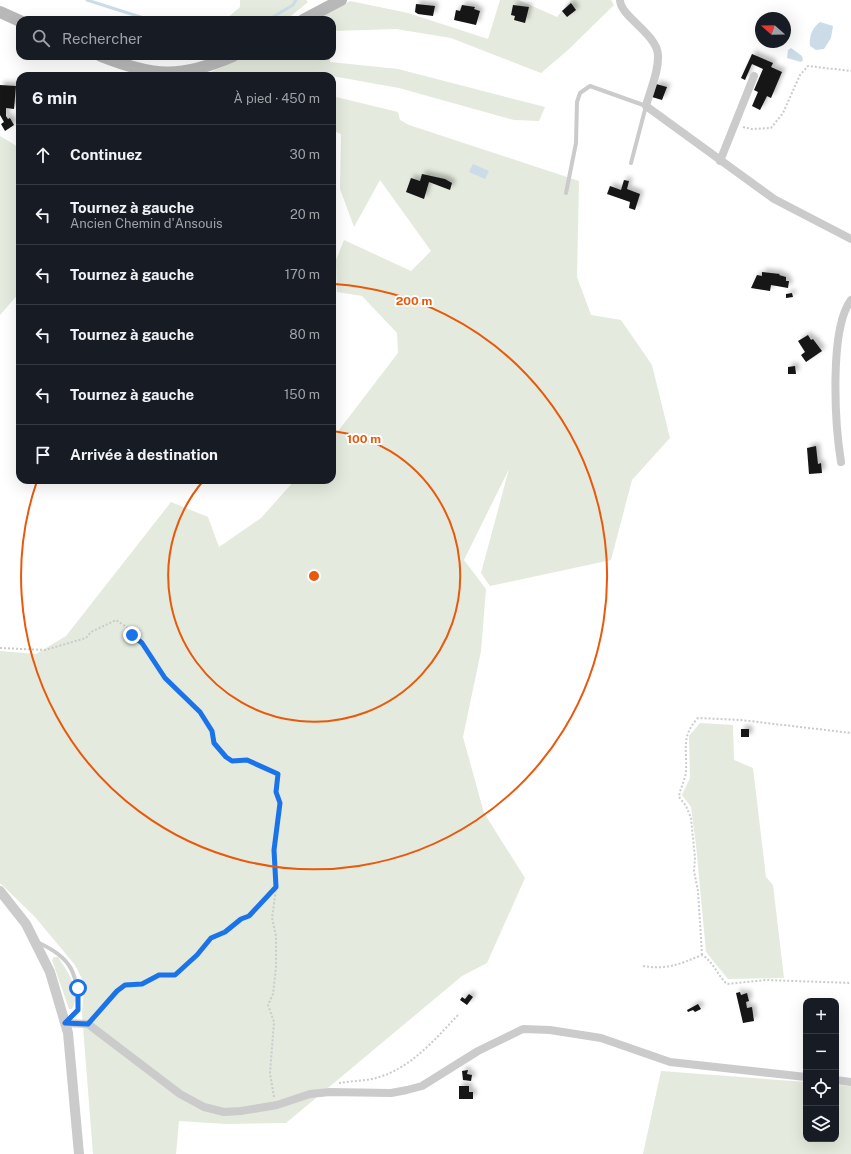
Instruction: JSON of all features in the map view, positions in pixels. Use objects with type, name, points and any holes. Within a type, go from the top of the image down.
[{"type":"main road","points":[[311,16],[341,0]]},
{"type":"main road","points":[[0,12],[16,19]]},
{"type":"main road","points":[[112,60],[144,71],[158,72]]},
{"type":"main road","points":[[178,72],[210,66],[224,60]]},
{"type":"street","points":[[620,0],[626,12],[650,37],[658,53],[657,68],[646,106],[774,199],[851,239]]},
{"type":"street","points":[[720,161],[736,125],[754,76]]},
{"type":"street","points":[[841,462],[836,433],[838,332],[844,309],[851,300]]},
{"type":"street","points":[[0,892],[26,924],[37,943],[50,972],[68,1033],[79,1154]]},
{"type":"street","points":[[65,1023],[88,1024],[180,1094],[204,1107],[224,1112],[277,1106],[317,1093],[391,1092],[422,1086],[478,1050],[523,1030],[550,1030],[601,1038],[670,1062],[803,1077]]},
{"type":"street","points":[[839,1080],[851,1082]]},
{"type":"lane","points":[[566,193],[576,143],[577,102],[580,93],[590,86],[646,106],[632,163]]},
{"type":"lane","points":[[37,943],[52,949],[67,960],[78,988],[78,1010],[65,1023]]},
{"type":"path","points":[[736,125],[752,129],[770,128],[783,113],[800,75],[808,66],[851,71]]},
{"type":"path","points":[[0,648],[45,650],[86,638],[91,632],[116,620],[128,628],[132,635],[142,643],[165,678],[200,712],[212,731],[214,743],[226,757],[232,761],[247,760],[278,774],[276,792],[280,803],[274,850],[276,887],[272,918],[276,936],[276,967],[273,994],[268,1005],[274,1022],[270,1073],[277,1106]]},
{"type":"path","points":[[702,955],[698,891],[694,871],[695,858],[691,818],[686,806],[678,797],[686,772],[685,738],[692,725],[698,718],[741,720],[851,733]]},
{"type":"path","points":[[88,1024],[117,991],[125,985],[142,984],[159,975],[175,975],[197,955],[211,938],[225,932],[241,919],[249,916],[276,887]]},
{"type":"path","points":[[643,966],[660,969],[683,963],[702,955],[708,958],[719,977],[727,984],[766,980],[851,983]]},
{"type":"path","points":[[338,1083],[376,1078],[400,1068],[420,1054],[459,1014]]},
{"type":"shaded area","points":[[240,0],[306,0],[308,2],[291,16],[230,16],[240,7]]},
{"type":"shaded area","points":[[500,0],[519,0],[557,17],[571,0],[611,0],[614,5],[568,50],[541,73],[451,38],[396,29],[336,31],[336,16],[322,16],[350,1],[408,13],[488,39]]},
{"type":"shaded area","points":[[237,60],[330,60],[330,62],[398,69],[545,107],[539,121],[514,120],[399,88],[336,77],[336,72],[211,72]]},
{"type":"shaded area","points":[[336,97],[398,112],[400,120],[409,125],[579,181],[577,277],[591,315],[621,320],[652,365],[670,438],[632,480],[611,560],[490,586],[481,573],[509,469],[464,560],[486,589],[481,651],[463,737],[484,813],[525,878],[487,963],[462,976],[286,1123],[226,1124],[179,1121],[176,1154],[93,1154],[82,1014],[84,983],[75,965],[35,917],[0,883],[0,651],[36,654],[66,636],[171,502],[208,517],[219,547],[261,518],[291,484],[336,484],[336,434],[398,353],[397,333],[362,296],[337,292],[336,260],[344,240],[411,271],[431,251],[380,180],[354,227],[340,189],[341,134],[336,132]]},
{"type":"shaded area","points":[[0,136],[16,146],[16,297],[0,315]]},
{"type":"shaded area","points":[[700,723],[733,725],[734,760],[753,768],[766,877],[773,885],[784,978],[728,979],[706,952],[691,807],[682,795],[690,778],[689,736]]},
{"type":"shaded area","points":[[54,957],[58,957],[66,969],[75,989],[75,1002],[72,1009],[69,1009],[52,960]]},
{"type":"shaded area","points":[[661,1071],[803,1082],[803,1142],[839,1142],[839,1085],[851,1086],[851,1154],[643,1154]]},
{"type":"water","points":[[820,22],[833,26],[831,38],[824,49],[816,50],[810,46],[810,39],[813,30]]},
{"type":"water","points":[[791,48],[802,56],[803,60],[801,62],[787,58],[788,50]]},
{"type":"water","points":[[473,164],[489,171],[485,179],[469,172]]},
{"type":"building","points":[[571,3],[576,10],[567,17],[562,11]]},
{"type":"building","points":[[416,4],[435,6],[433,16],[418,14],[415,12]]},
{"type":"building","points":[[462,5],[475,7],[474,9],[480,11],[476,25],[454,20],[456,10],[460,11]]},
{"type":"building","points":[[513,5],[529,7],[525,23],[514,20],[515,16],[511,15]]},
{"type":"building","points":[[752,54],[773,63],[771,67],[782,72],[771,98],[767,96],[760,110],[752,106],[758,92],[754,90],[763,69],[752,64],[745,80],[741,78]]},
{"type":"building","points":[[656,84],[667,87],[662,100],[652,97]]},
{"type":"building","points":[[0,85],[16,86],[14,109],[6,108],[6,116],[8,119],[10,118],[14,125],[5,131],[1,124],[4,122],[0,115]]},
{"type":"building","points":[[422,174],[445,179],[452,183],[450,190],[429,182],[424,199],[406,192],[411,178],[420,181]]},
{"type":"building","points":[[624,180],[629,181],[627,189],[640,194],[635,210],[629,208],[630,202],[607,194],[610,186],[621,190]]},
{"type":"building","points":[[762,272],[780,274],[779,275],[786,277],[786,281],[789,281],[788,288],[771,285],[770,291],[751,288],[757,275],[762,276]]},
{"type":"building","points":[[792,293],[793,297],[786,298],[786,294]]},
{"type":"building","points":[[808,335],[822,351],[806,362],[801,355],[805,352],[798,341]]},
{"type":"building","points":[[795,366],[796,374],[788,374],[788,367]]},
{"type":"building","points":[[816,446],[818,464],[821,463],[822,473],[809,474],[807,448]]},
{"type":"building","points":[[741,729],[749,729],[749,737],[741,737]]},
{"type":"building","points":[[740,992],[741,995],[747,993],[749,1001],[746,1002],[747,1008],[752,1007],[754,1021],[743,1023],[736,993]]},
{"type":"building","points":[[469,994],[473,997],[467,1005],[460,1000],[462,997],[465,999]]},
{"type":"building","points":[[698,1004],[701,1009],[695,1012],[693,1010],[688,1012],[687,1010]]},
{"type":"building","points":[[468,1070],[467,1074],[472,1075],[471,1081],[463,1080],[462,1071]]},
{"type":"building","points":[[459,1086],[469,1086],[469,1092],[473,1092],[473,1099],[459,1099]]},
{"type":"waterway","points":[[87,0],[137,16]]},
{"type":"waterway","points":[[275,16],[293,5],[296,0]]},
{"type":"route","points":[[78,988],[78,1010],[65,1023],[88,1024],[96,1017],[117,991],[125,985],[142,984],[159,975],[175,975],[186,967],[211,938],[225,932],[241,919],[249,916],[276,887],[274,850],[280,803],[276,792],[278,774],[247,760],[232,761],[226,757],[214,743],[212,731],[200,712],[165,678],[142,643],[132,635]]}]
